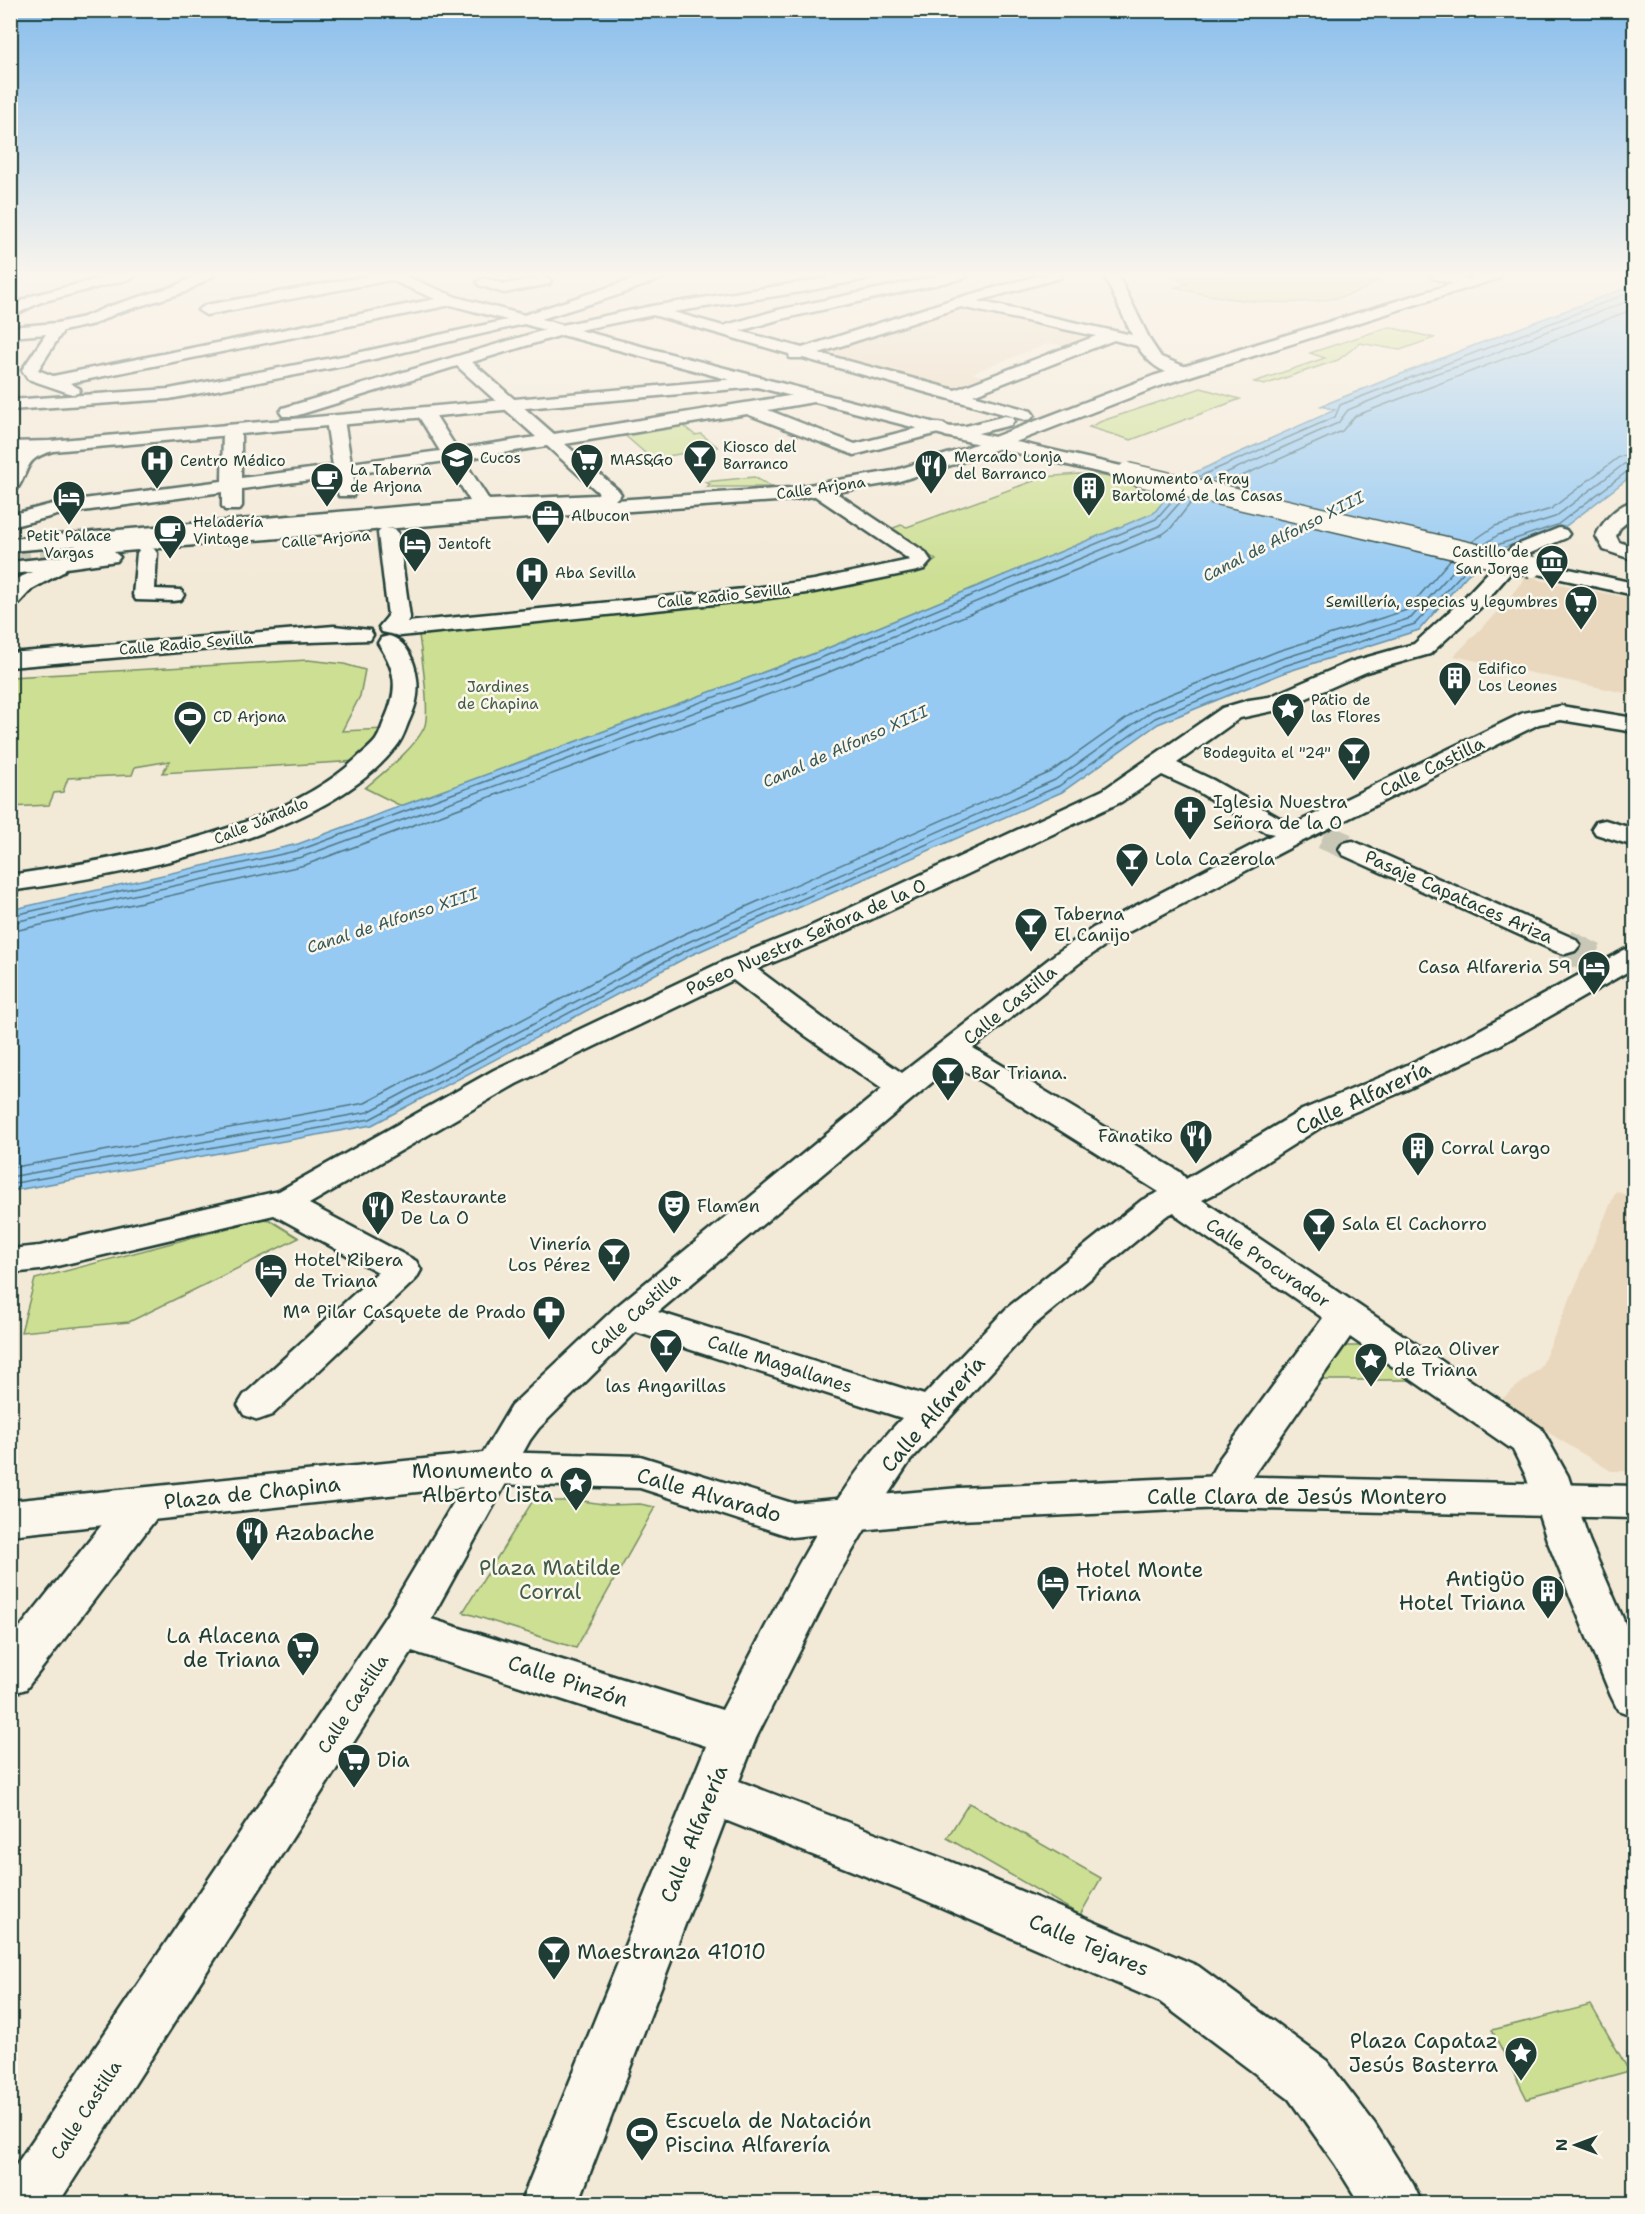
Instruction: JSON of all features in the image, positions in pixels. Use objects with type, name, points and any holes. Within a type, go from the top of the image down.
[{"type":"street","points":[[15,381],[23,378]]},
{"type":"street","points":[[45,378],[98,400]]},
{"type":"street","points":[[54,381],[64,378]]},
{"type":"street","points":[[10,405],[168,394],[253,378]]},
{"type":"street","points":[[261,378],[284,409],[335,420],[510,404],[700,378]]},
{"type":"street","points":[[10,447],[50,446],[232,429],[284,409],[397,378]]},
{"type":"street","points":[[481,378],[611,494],[606,503]]},
{"type":"street","points":[[778,378],[813,397],[944,430],[1635,589]]},
{"type":"street","points":[[893,378],[1025,415]]},
{"type":"street","points":[[958,395],[1001,378]]},
{"type":"street","points":[[750,409],[854,450],[902,436],[944,430],[966,431],[1025,415],[1080,409],[1169,378]]},
{"type":"street","points":[[10,521],[60,508],[551,441],[813,397]]},
{"type":"street","name":"Calle Arjona","points":[[10,546],[483,506],[640,504],[819,490],[921,470],[997,443],[1080,409]]},
{"type":"street","points":[[425,412],[483,506]]},
{"type":"street","points":[[335,420],[348,516]]},
{"type":"street","points":[[232,429],[232,526]]},
{"type":"street","points":[[10,484],[20,459],[36,449],[50,446]]},
{"type":"street","name":"Calle Radio Sevilla","points":[[10,660],[279,636],[334,633],[362,635],[370,630],[393,633],[754,594],[814,586],[917,565],[921,561],[918,556],[819,490]]},
{"type":"street","name":"Calle Arjona","points":[[14,580],[50,563],[77,554],[606,503]]},
{"type":"street","name":"Calle Arjona","points":[[77,554],[147,554],[573,518],[640,504]]},
{"type":"street","points":[[1630,553],[1609,543],[1607,530],[1635,507]]},
{"type":"street","points":[[388,533],[399,617],[393,633]]},
{"type":"street","name":"Paseo Nuestra Señora de la O","points":[[10,1261],[40,1258],[289,1200],[505,1077],[735,967],[817,934],[1112,796],[1231,713],[1249,707],[1274,704],[1358,667],[1422,649],[1471,604],[1519,551],[1559,534]]},
{"type":"street","points":[[10,546],[27,556],[50,563]]},
{"type":"street","points":[[14,580],[77,554]]},
{"type":"street","points":[[147,554],[144,595],[173,595]]},
{"type":"street","name":"Calle Jándalo","points":[[10,884],[149,859],[201,846],[270,821],[331,790],[380,751],[397,728],[403,714],[406,695],[402,662],[393,633]]},
{"type":"street","name":"Calle Castilla","points":[[24,2204],[402,1629],[493,1468],[525,1417],[628,1316],[903,1088],[1068,958],[1103,934],[1294,831],[1530,710],[1576,714],[1635,725]]},
{"type":"street","points":[[1159,764],[1294,831]]},
{"type":"street","points":[[1605,828],[1635,838]]},
{"type":"street","name":"Pasaje Capataces Ariza","points":[[1353,849],[1565,945]]},
{"type":"street","name":"Calle Alfarería","points":[[549,2204],[734,1734],[822,1564],[852,1514],[896,1450],[1020,1317],[1154,1208],[1208,1183],[1314,1117],[1395,1083],[1485,1040],[1620,966]]},
{"type":"street","points":[[735,967],[817,1029],[903,1088]]},
{"type":"street","name":"Calle Procurador","points":[[954,1050],[1168,1180],[1192,1211],[1527,1439],[1540,1457],[1567,1537],[1635,1696]]},
{"type":"street","points":[[258,1405],[403,1270],[278,1202]]},
{"type":"street","points":[[1222,1492],[1235,1470],[1345,1315]]},
{"type":"street","name":"Calle Magallanes","points":[[628,1316],[931,1412]]},
{"type":"street","name":"Plaza de Chapina","points":[[10,1518],[493,1468]]},
{"type":"street","name":"Calle Alvarado","points":[[493,1468],[640,1472],[792,1520],[852,1514]]},
{"type":"street","name":"Calle Clara de Jesús Montero","points":[[852,1514],[959,1504],[1222,1492],[1635,1502]]},
{"type":"street","points":[[10,1675],[143,1504]]},
{"type":"street","name":"Calle Pinzón","points":[[402,1629],[734,1734]]},
{"type":"street","name":"Calle Tejares","points":[[710,1792],[931,1878],[1179,1984],[1308,2080],[1355,2144],[1393,2204]]},
{"type":"shaded area","points":[[912,378],[987,378],[957,390]]},
{"type":"shaded area","name":"Castillo de San Jorge","points":[[1527,575],[1538,576],[1536,578],[1539,580],[1634,599],[1634,695],[1454,656],[1502,607]]},
{"type":"shaded area","points":[[1616,1191],[1634,1198],[1634,1471],[1611,1471],[1498,1402],[1541,1367]]},
{"type":"green space","points":[[1265,378],[1284,378],[1264,385],[1254,382]]},
{"type":"green space","points":[[1201,388],[1240,399],[1131,440],[1089,427],[1102,421]]},
{"type":"green space","points":[[680,423],[695,435],[701,434],[718,447],[652,459],[621,432]]},
{"type":"green space","name":"Jardines de Chapina","points":[[1078,474],[1104,476],[1172,492],[1154,513],[821,651],[401,806],[365,788],[406,752],[424,728],[426,697],[419,635],[822,591],[930,564],[936,560],[891,529],[901,525],[907,527],[1036,480],[1033,478]]},
{"type":"green space","points":[[754,477],[772,487],[707,487],[710,484],[704,482]]},
{"type":"green space","name":"CD Arjona","points":[[308,660],[344,664],[365,670],[360,696],[342,731],[385,729],[358,761],[162,773],[170,761],[135,767],[132,775],[68,778],[63,792],[54,793],[49,805],[11,807],[11,677]]},
{"type":"green space","points":[[263,1219],[270,1220],[299,1238],[129,1322],[21,1332],[35,1279]]},
{"type":"green space","points":[[1344,1346],[1365,1346],[1410,1380],[1322,1380]]},
{"type":"green space","name":"Plaza Matilde Corral","points":[[534,1499],[583,1501],[609,1505],[640,1504],[655,1507],[576,1648],[463,1612]]},
{"type":"green space","points":[[969,1803],[1101,1878],[1080,1915],[947,1838]]},
{"type":"green space","points":[[1591,2005],[1629,2071],[1527,2099],[1492,2030]]},
{"type":"water","name":"Canal de Alfonso XIII","points":[[1391,378],[1634,378],[1634,474],[1558,532],[1552,531],[1503,548],[1467,575],[1419,630],[1286,672],[1158,724],[1062,792],[691,955],[372,1125],[11,1191],[10,910],[298,844],[821,651],[1154,513],[1182,478],[1335,410],[1321,406]]},
{"type":"tunnel","points":[[10,555],[84,548]]},
{"type":"tunnel","points":[[1323,836],[1353,849]]},
{"type":"tunnel","points":[[1565,945],[1599,962]]},
{"type":"place","name":"Kiosco del Barranco","points":[[700,485]]},
{"type":"place","name":"Cucos","points":[[457,487]]},
{"type":"place","name":"MAS&Go","points":[[587,489]]},
{"type":"place","name":"Centro Médico","points":[[157,490]]},
{"type":"place","name":"Mercado Lonja del Barranco","points":[[931,495]]},
{"type":"place","name":"La Taberna de Arjona","points":[[327,508]]},
{"type":"place","name":"Monumento a Fray Bartolomé de las Casas","points":[[1089,517]]},
{"type":"place","name":"Petit Palace Vargas","points":[[69,526]]},
{"type":"place","name":"Albucon","points":[[548,545]]},
{"type":"place","name":"Heladería Vintage","points":[[170,560]]},
{"type":"place","name":"Jentoft","points":[[415,573]]},
{"type":"place","name":"Castillo de San Jorge","points":[[1552,590]]},
{"type":"place","name":"Aba Sevilla","points":[[532,602]]},
{"type":"place","name":"Semillería, especias y legumbres","points":[[1581,631]]},
{"type":"place","name":"Edifico Los Leones","points":[[1455,707]]},
{"type":"place","name":"Patio de las Flores","points":[[1288,738]]},
{"type":"place","name":"CD Arjona","points":[[190,746]]},
{"type":"place","name":"Bodeguita el \"24\"","points":[[1354,782]]},
{"type":"place","name":"Iglesia Nuestra Señora de la O","points":[[1190,841]]},
{"type":"place","name":"Lola Cazerola","points":[[1132,888]]},
{"type":"place","name":"Taberna El Canijo","points":[[1031,953]]},
{"type":"place","name":"Casa Alfareria 59","points":[[1594,996]]},
{"type":"place","name":"Bar Triana.","points":[[948,1102]]},
{"type":"place","name":"Fanatiko","points":[[1196,1165]]},
{"type":"place","name":"Corral Largo","points":[[1418,1177]]},
{"type":"place","name":"Flamen","points":[[674,1235]]},
{"type":"place","name":"Restaurante De La O","points":[[378,1236]]},
{"type":"place","name":"Sala El Cachorro","points":[[1319,1253]]},
{"type":"place","name":"Vinería Los Pérez","points":[[614,1283]]},
{"type":"place","name":"Hotel Ribera de Triana","points":[[271,1299]]},
{"type":"place","name":"Mª Pilar Casquete de Prado","points":[[549,1341]]},
{"type":"place","name":"las Angarillas","points":[[666,1374]]},
{"type":"place","name":"Plaza Oliver de Triana","points":[[1371,1388]]},
{"type":"place","name":"Monumento a Alberto Lista","points":[[576,1512]]},
{"type":"place","name":"Azabache","points":[[252,1562]]},
{"type":"place","name":"Hotel Monte Triana","points":[[1053,1611]]},
{"type":"place","name":"Antigüo Hotel Triana","points":[[1548,1620]]},
{"type":"place","name":"La Alacena de Triana","points":[[303,1677]]},
{"type":"place","name":"Dia","points":[[354,1789]]},
{"type":"place","name":"Maestranza 41010","points":[[554,1981]]},
{"type":"place","name":"Plaza Capataz Jesús Basterra","points":[[1521,2082]]},
{"type":"place","name":"Escuela de Natación Piscina Alfarería","points":[[642,2162]]}]
